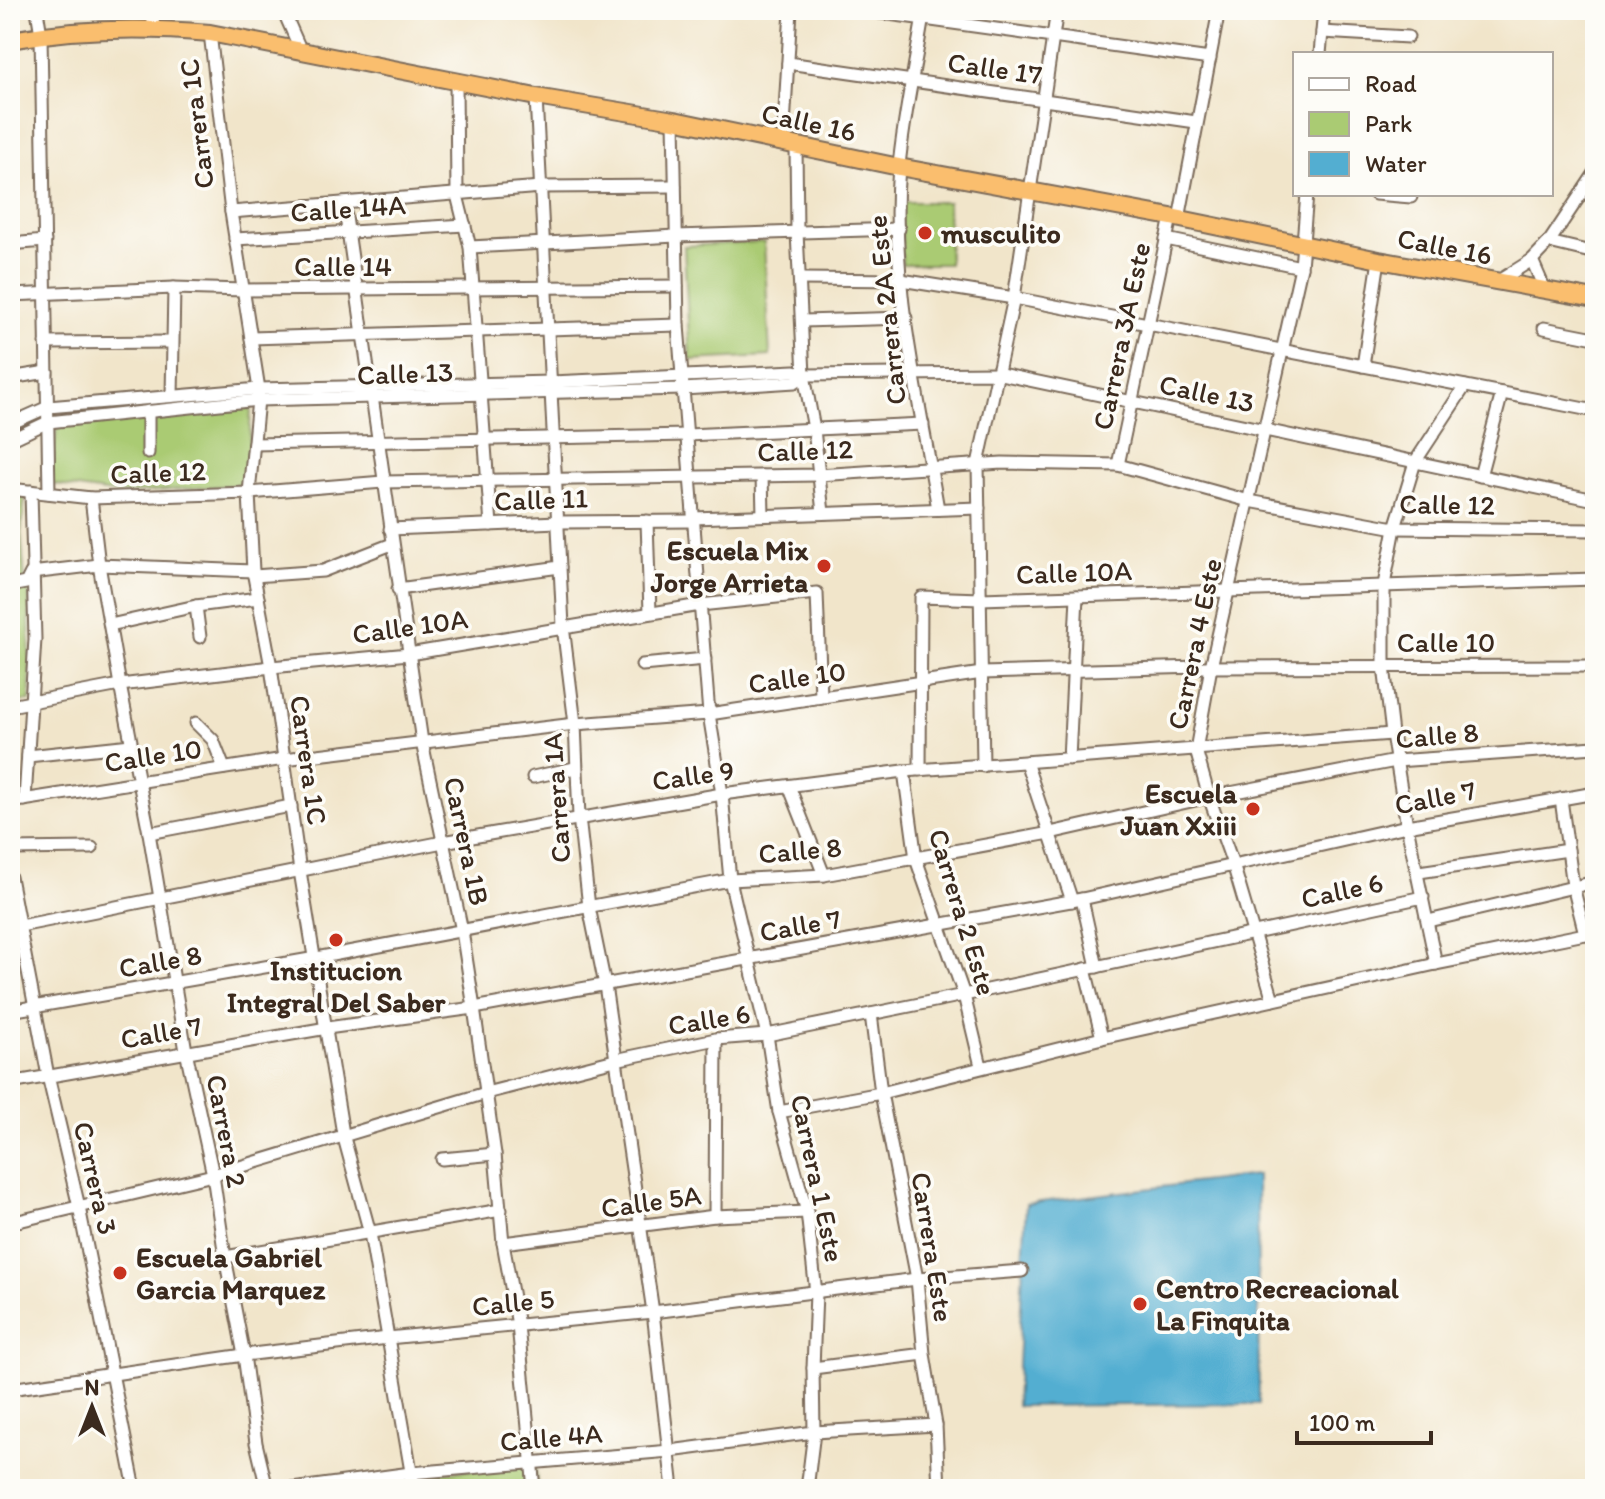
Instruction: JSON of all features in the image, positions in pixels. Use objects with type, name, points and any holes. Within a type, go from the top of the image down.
[{"type":"highway","name":"Calle 16","points":[[10,40],[41,35],[155,28],[210,33],[536,97],[674,120],[1379,260],[1595,299]]},
{"type":"street","points":[[37,10],[41,35],[49,493]]},
{"type":"street","name":"Carrera 1C","points":[[150,10],[155,28]]},
{"type":"street","points":[[283,10],[301,51]]},
{"type":"street","points":[[791,10],[788,63],[790,144],[801,279],[804,375],[814,429],[823,513]]},
{"type":"street","points":[[860,10],[923,14],[1210,59]]},
{"type":"street","points":[[983,766],[978,464],[1014,298],[1057,10]]},
{"type":"street","name":"Carrera 3A Este","points":[[1118,465],[1219,10]]},
{"type":"street","points":[[1320,52],[1324,10]]},
{"type":"street","name":"Carrera 2A Este","points":[[923,14],[899,167],[899,229],[901,280],[913,373],[938,509]]},
{"type":"street","points":[[1322,32],[1408,37]]},
{"type":"street","name":"Carrera 1C","points":[[210,33],[231,212],[258,394],[249,493],[254,574],[343,1134],[370,1233],[414,1489]]},
{"type":"street","name":"Calle 17","points":[[788,63],[1196,122]]},
{"type":"street","points":[[456,81],[457,195],[470,247],[491,525]]},
{"type":"street","name":"Carrera 1A","points":[[536,97],[563,626],[575,724],[579,817],[589,907],[605,985],[653,1312],[673,1489]]},
{"type":"street","name":"Carrera 1 Este","points":[[674,120],[678,325],[709,714],[722,794],[730,880],[767,1035],[779,1112],[807,1212],[816,1293],[814,1432],[807,1489]]},
{"type":"street","points":[[1497,282],[1532,260],[1549,242],[1595,173]]},
{"type":"street","points":[[231,212],[541,187],[675,186]]},
{"type":"street","name":"Carrera 4 Este","points":[[1273,1000],[1196,750],[1211,667],[1301,267],[1307,196]]},
{"type":"street","points":[[1399,196],[1411,197]]},
{"type":"street","name":"Carrera 1B","points":[[344,203],[422,742],[462,931],[474,1008],[495,1154],[503,1243],[518,1325],[534,1489]]},
{"type":"street","name":"Calle 14A","points":[[235,239],[465,225]]},
{"type":"street","points":[[470,247],[899,229]]},
{"type":"street","points":[[1166,239],[1301,267]]},
{"type":"street","points":[[10,244],[45,241]]},
{"type":"street","points":[[1549,242],[1595,253]]},
{"type":"street","points":[[1363,366],[1379,260]]},
{"type":"street","points":[[1532,260],[1545,290]]},
{"type":"street","points":[[801,279],[901,280],[1014,298],[1595,411]]},
{"type":"street","name":"Calle 14","points":[[10,295],[174,288],[356,290],[677,286]]},
{"type":"street","points":[[172,396],[174,288]]},
{"type":"street","points":[[803,321],[906,318]]},
{"type":"street","points":[[251,338],[678,325]]},
{"type":"street","points":[[1544,328],[1595,338]]},
{"type":"street","points":[[46,343],[172,342]]},
{"type":"street","name":"Calle 13","points":[[10,424],[48,407],[172,396],[480,389],[682,375],[795,371],[804,375],[996,373],[1595,500]]},
{"type":"street","points":[[10,378],[47,372]]},
{"type":"street","name":"Calle 13","points":[[551,386],[683,389],[795,382],[804,375]]},
{"type":"street","points":[[1436,964],[1407,826],[1392,734],[1384,666],[1384,585],[1395,528],[1415,462],[1465,386]]},
{"type":"street","points":[[1480,476],[1502,393]]},
{"type":"street","name":"Calle 13","points":[[10,440],[48,422],[258,394]]},
{"type":"street","points":[[148,411],[148,453]]},
{"type":"street","points":[[254,444],[687,435],[923,424]]},
{"type":"street","name":"Calle 12","points":[[10,489],[91,498],[249,493],[383,482],[818,475],[978,464],[1118,465],[1249,501],[1395,528],[1595,530]]},
{"type":"street","points":[[762,476],[763,515]]},
{"type":"street","points":[[25,800],[35,627],[31,573],[31,491]]},
{"type":"street","name":"Carrera 2","points":[[91,498],[120,685],[149,833],[173,983],[213,1175],[256,1443],[267,1489]]},
{"type":"street","name":"Calle 11","points":[[390,529],[979,508]]},
{"type":"street","points":[[647,521],[650,613]]},
{"type":"street","points":[[31,573],[99,565],[254,574],[323,571],[392,544]]},
{"type":"street","points":[[398,589],[560,567]]},
{"type":"street","points":[[10,586],[26,583],[31,573]]},
{"type":"street","name":"Calle 10A","points":[[921,683],[921,597],[981,599],[1595,579]]},
{"type":"street","name":"Calle 10A","points":[[10,706],[120,685],[409,654],[700,605],[817,593],[821,697]]},
{"type":"street","points":[[1069,759],[1077,596]]},
{"type":"street","points":[[110,625],[196,606],[258,598]]},
{"type":"street","points":[[196,606],[200,637]]},
{"type":"street","points":[[642,665],[705,659]]},
{"type":"street","name":"Calle 10","points":[[10,802],[284,759],[575,724],[709,714],[982,673],[1211,667],[1595,666]]},
{"type":"street","points":[[920,770],[921,683]]},
{"type":"street","points":[[196,723],[213,740],[224,768]]},
{"type":"street","name":"Calle 9","points":[[15,928],[443,842],[722,794],[904,771],[1392,734]]},
{"type":"street","points":[[28,756],[131,745]]},
{"type":"street","name":"Calle 8","points":[[10,1011],[316,958],[730,880],[824,875],[916,859],[1396,761],[1595,747]]},
{"type":"street","points":[[1026,762],[1077,900],[1102,1038]]},
{"type":"street","points":[[533,777],[575,768]]},
{"type":"street","name":"Carrera 2 Este","points":[[904,771],[916,859],[964,995],[981,1066]]},
{"type":"street","points":[[789,786],[824,875]]},
{"type":"street","name":"Calle 7","points":[[10,1083],[327,1028],[474,1008],[1077,900],[1407,826],[1595,793]]},
{"type":"street","points":[[779,1112],[881,1093],[1102,1038],[1590,933],[1573,886],[1561,799]]},
{"type":"street","points":[[149,833],[291,806]]},
{"type":"street","points":[[10,849],[92,848]]},
{"type":"street","points":[[1419,872],[1568,850]]},
{"type":"street","name":"Carrera 3","points":[[10,877],[15,928],[79,1207],[135,1489]]},
{"type":"street","points":[[1428,921],[1595,882]]},
{"type":"street","name":"Calle 6","points":[[10,1223],[213,1175],[486,1093],[615,1060],[716,1039],[767,1035],[1423,897]]},
{"type":"street","name":"Carrera Este","points":[[871,1014],[881,1093],[917,1279],[924,1354],[936,1425],[939,1489]]},
{"type":"street","points":[[715,1216],[716,1039]]},
{"type":"street","points":[[442,1159],[495,1154]]},
{"type":"street","points":[[225,1257],[501,1210]]},
{"type":"street","name":"Calle 5A","points":[[503,1243],[715,1216],[807,1212]]},
{"type":"street","name":"Calle 5","points":[[10,1389],[244,1355],[388,1338],[653,1312],[917,1279],[1022,1271]]},
{"type":"street","points":[[813,1368],[924,1354]]},
{"type":"street","name":"Calle 4A","points":[[292,1489],[411,1473],[670,1451],[814,1432],[936,1425]]},
{"type":"green space","name":"musculito","points":[[901,202],[948,202],[949,264],[902,264]]},
{"type":"green space","points":[[764,242],[770,356],[690,360],[684,246]]},
{"type":"green space","points":[[251,408],[247,484],[119,494],[50,484],[57,427]]},
{"type":"green space","points":[[10,494],[25,497],[21,533],[25,582],[10,584]]},
{"type":"green space","points":[[29,584],[30,701],[10,702],[10,587]]},
{"type":"green space","points":[[535,1464],[538,1489],[429,1489],[427,1474]]},
{"type":"water","name":"Centro Recreacional La Finquita","points":[[1257,1175],[1259,1404],[1016,1406],[1026,1204]]},
{"type":"place","name":"musculito","points":[[925,233]]},
{"type":"place","name":"Escuela Mix Jorge Arrieta","points":[[824,566]]},
{"type":"place","name":"Escuela Juan Xxiii","points":[[1253,809]]},
{"type":"place","name":"Institucion Integral Del Saber","points":[[336,940]]},
{"type":"place","name":"Escuela Gabriel Garcia Marquez","points":[[120,1273]]},
{"type":"place","name":"Centro Recreacional La Finquita","points":[[1140,1304]]}]
